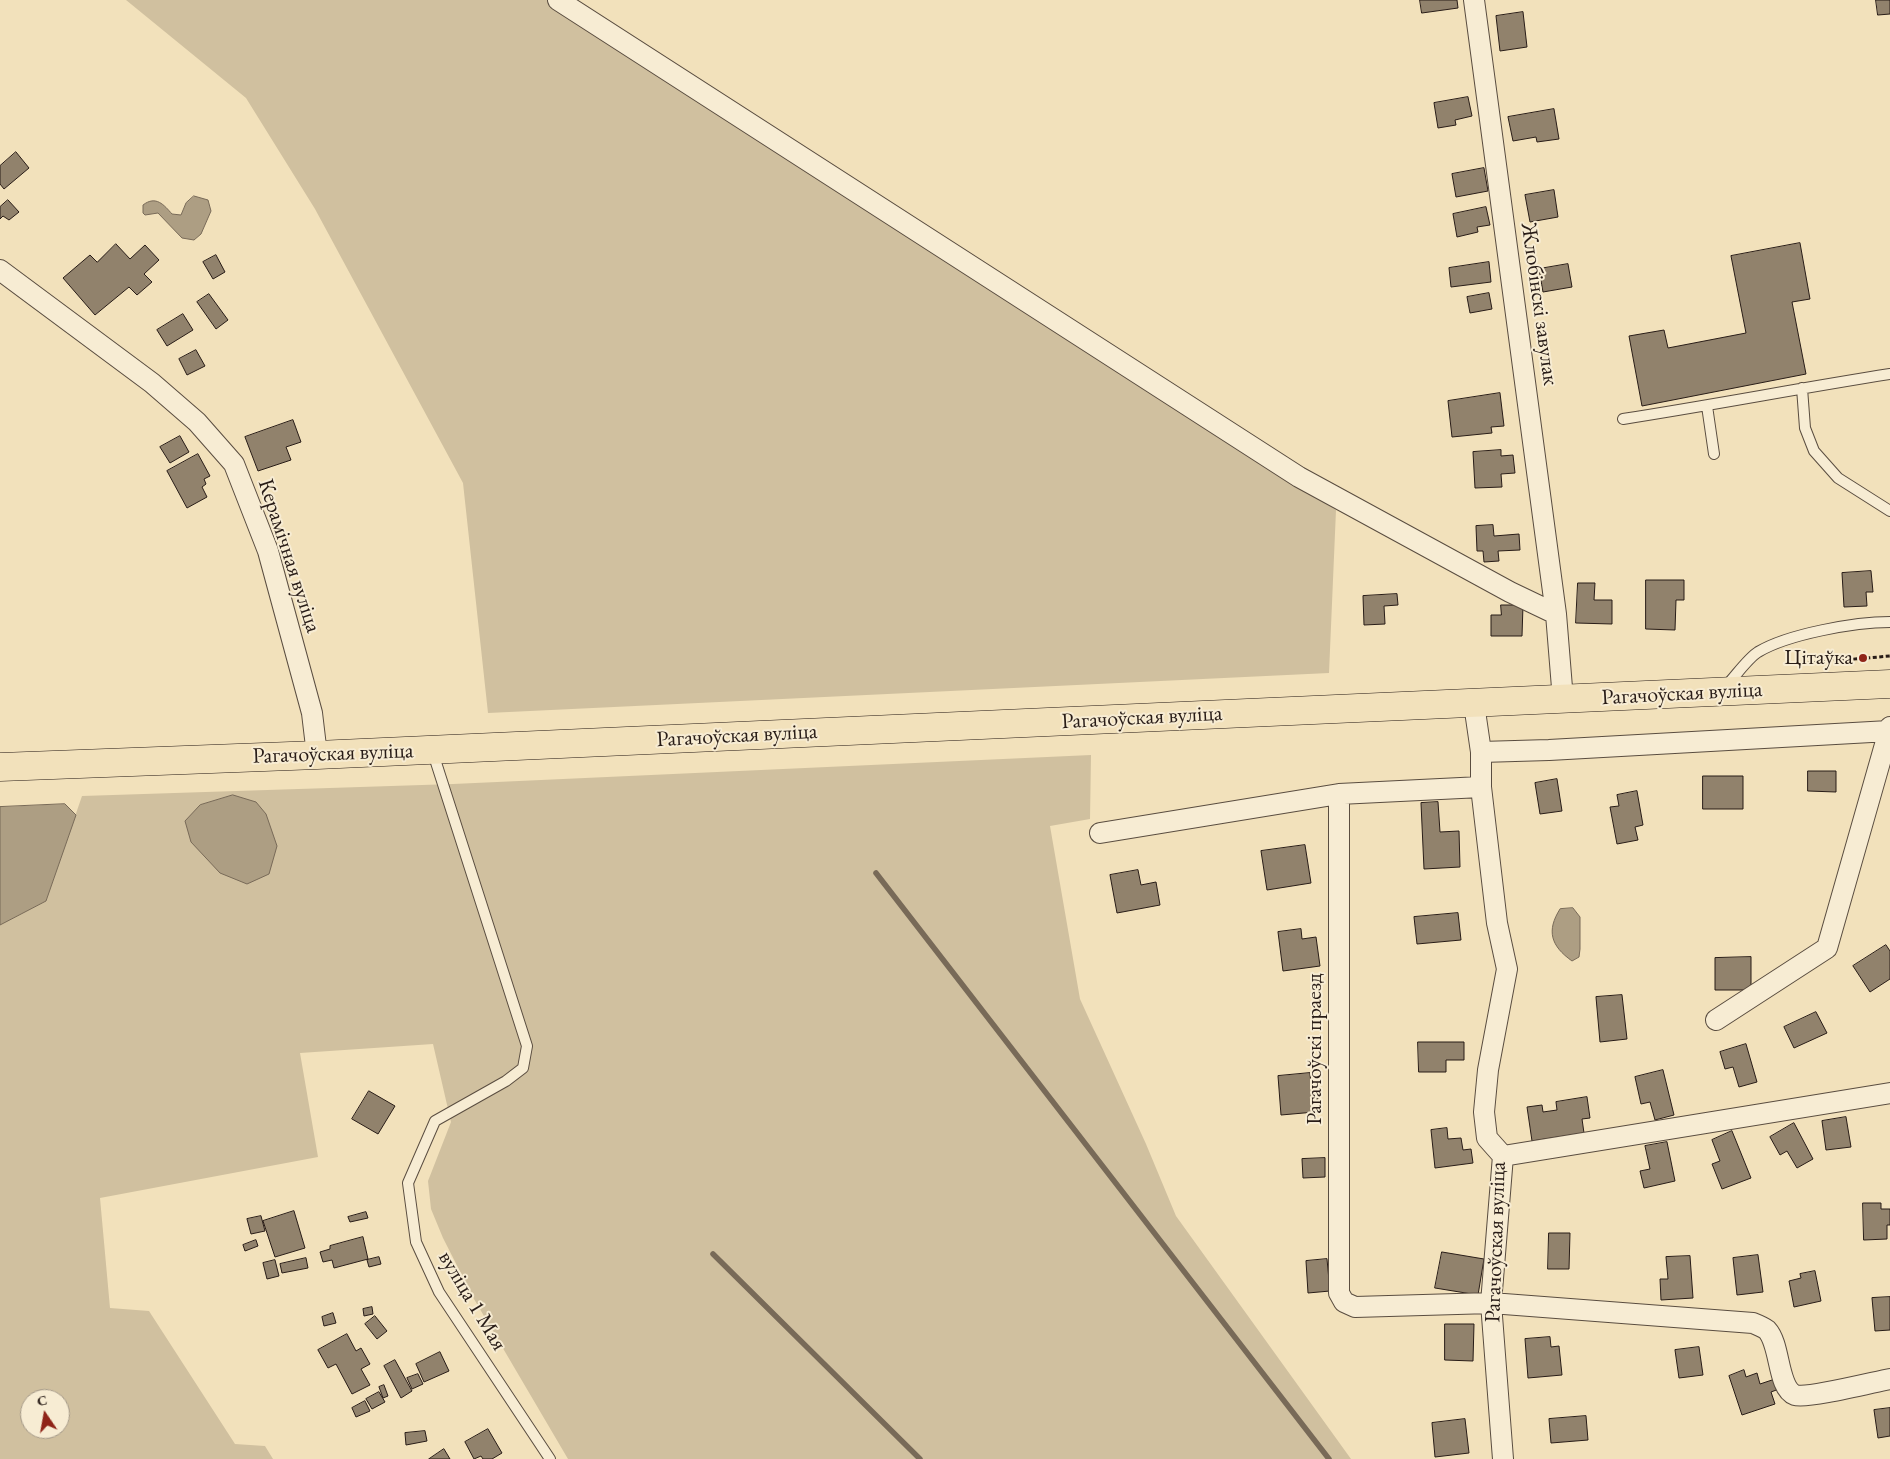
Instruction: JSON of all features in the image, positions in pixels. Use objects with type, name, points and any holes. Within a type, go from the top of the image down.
[{"type":"main road","name":"Рагачоўская вуліца","points":[[0,767],[432,750],[1890,684]]},
{"type":"street","points":[[558,0],[1299,477],[1510,592],[1556,614]]},
{"type":"street","name":"Жлобінскі завулак","points":[[1474,0],[1556,614],[1563,700]]},
{"type":"street","name":"Керамічная вуліца","points":[[0,270],[152,383],[197,422],[234,464],[268,551],[312,713],[317,755]]},
{"type":"street","name":"Рагачоўская вуліца","points":[[1474,704],[1480,752],[1481,787],[1497,923],[1507,969],[1488,1070],[1484,1112],[1487,1138],[1503,1156],[1491,1303],[1503,1459]]},
{"type":"street","points":[[1480,752],[1549,750],[1889,729],[1827,948],[1716,1020]]},
{"type":"street","points":[[1100,833],[1339,794],[1481,787]]},
{"type":"street","name":"Рагачоўскі праезд","points":[[1339,794],[1339,1293],[1344,1302],[1355,1307],[1491,1303]]},
{"type":"street","points":[[1503,1156],[1890,1093]]},
{"type":"street","points":[[1491,1303],[1753,1323],[1765,1328],[1773,1339],[1786,1388],[1796,1395],[1810,1395],[1890,1379]]},
{"type":"lane","points":[[1623,419],[1890,374]]},
{"type":"lane","points":[[1802,388],[1805,428],[1814,451],[1838,478],[1890,511]]},
{"type":"lane","points":[[1707,406],[1714,454]]},
{"type":"lane","points":[[1720,692],[1757,653],[1791,638],[1870,622],[1890,622]]},
{"type":"lane","name":"вуліца 1 Мая","points":[[432,750],[527,1046],[522,1068],[506,1081],[434,1121],[408,1183],[416,1242],[440,1292],[550,1459]]},
{"type":"shaded area","points":[[126,0],[551,0],[776,141],[1336,510],[1329,673],[488,713],[463,483],[315,209],[246,98]]},
{"type":"shaded area","points":[[194,196],[208,200],[211,211],[201,234],[194,240],[182,238],[158,213],[145,215],[143,213],[143,205],[156,201],[172,214],[181,215],[186,203]]},
{"type":"shaded area","points":[[1091,755],[1090,819],[1050,826],[1080,999],[1146,1144],[1176,1216],[1351,1459],[568,1459],[474,1299],[443,1238],[431,1209],[428,1181],[451,1122],[433,1044],[300,1053],[318,1157],[100,1198],[110,1308],[149,1311],[235,1444],[265,1446],[273,1459],[0,1459],[0,925],[46,901],[82,796],[453,784]]},
{"type":"shaded area","points":[[233,795],[256,802],[266,814],[277,846],[269,874],[247,884],[220,873],[191,842],[185,821],[200,805]]},
{"type":"shaded area","points":[[65,804],[76,815],[46,901],[0,925],[0,807]]},
{"type":"shaded area","points":[[1573,908],[1580,917],[1580,949],[1579,957],[1572,961],[1555,944],[1552,931],[1560,909]]},
{"type":"building","points":[[1420,0],[1457,0],[1458,8],[1422,13]]},
{"type":"building","points":[[1876,0],[1890,0],[1890,14],[1878,15]]},
{"type":"building","points":[[1523,12],[1527,47],[1500,51],[1496,16]]},
{"type":"building","points":[[1468,97],[1472,116],[1455,120],[1456,125],[1438,128],[1434,103]]},
{"type":"building","points":[[1554,109],[1559,139],[1537,142],[1536,137],[1513,141],[1508,117]]},
{"type":"building","points":[[16,152],[29,168],[4,189],[0,184],[0,166]]},
{"type":"building","points":[[1484,168],[1488,191],[1456,197],[1452,174]]},
{"type":"building","points":[[1554,190],[1558,217],[1530,222],[1525,195]]},
{"type":"building","points":[[8,200],[19,212],[9,220],[3,216],[0,219],[0,207]]},
{"type":"building","points":[[1486,207],[1490,225],[1477,227],[1478,232],[1457,237],[1453,214]]},
{"type":"building","points":[[1800,243],[1810,299],[1792,302],[1806,374],[1642,406],[1629,336],[1664,330],[1668,348],[1746,333],[1731,256]]},
{"type":"building","points":[[116,244],[130,259],[145,245],[159,260],[144,274],[152,282],[137,295],[129,287],[95,315],[63,278],[90,255],[97,262]]},
{"type":"building","points":[[216,255],[225,272],[213,279],[203,262]]},
{"type":"building","points":[[1489,262],[1491,282],[1451,287],[1449,268]]},
{"type":"building","points":[[1568,264],[1572,287],[1543,292],[1539,269]]},
{"type":"building","points":[[1489,293],[1492,309],[1470,313],[1467,297]]},
{"type":"building","points":[[209,294],[228,320],[216,329],[197,302]]},
{"type":"building","points":[[183,314],[193,330],[167,346],[157,330]]},
{"type":"building","points":[[196,350],[205,366],[187,375],[179,359]]},
{"type":"building","points":[[1500,393],[1504,426],[1491,427],[1492,433],[1452,437],[1448,401]]},
{"type":"building","points":[[293,420],[301,442],[286,447],[291,460],[258,471],[245,437]]},
{"type":"building","points":[[180,436],[189,452],[170,463],[160,447]]},
{"type":"building","points":[[1501,450],[1501,456],[1513,455],[1515,473],[1501,474],[1502,487],[1475,488],[1473,452]]},
{"type":"building","points":[[198,454],[210,476],[204,479],[206,484],[202,487],[207,497],[187,508],[167,471]]},
{"type":"building","points":[[1493,525],[1494,536],[1519,534],[1520,550],[1498,551],[1499,561],[1484,562],[1483,551],[1477,551],[1476,526]]},
{"type":"building","points":[[1871,571],[1873,592],[1866,592],[1867,606],[1844,607],[1842,573]]},
{"type":"building","points":[[1646,580],[1684,580],[1684,600],[1676,600],[1675,630],[1646,629]]},
{"type":"building","points":[[1578,583],[1595,583],[1594,600],[1612,600],[1612,624],[1576,623]]},
{"type":"building","points":[[1397,594],[1398,605],[1384,606],[1385,624],[1364,625],[1363,596]]},
{"type":"building","points":[[1501,605],[1523,605],[1522,636],[1491,636],[1491,615],[1501,615]]},
{"type":"building","points":[[1808,771],[1836,771],[1836,792],[1808,791]]},
{"type":"building","points":[[1703,776],[1743,776],[1743,809],[1703,809]]},
{"type":"building","points":[[1557,779],[1562,811],[1540,814],[1535,783]]},
{"type":"building","points":[[1637,791],[1643,825],[1635,827],[1638,840],[1617,844],[1610,807],[1619,806],[1617,795]]},
{"type":"building","points":[[1438,802],[1440,832],[1459,831],[1460,867],[1424,869],[1421,803]]},
{"type":"building","points":[[1305,845],[1311,883],[1267,890],[1261,851]]},
{"type":"building","points":[[1138,870],[1141,885],[1156,882],[1160,905],[1117,913],[1110,875]]},
{"type":"building","points":[[1458,913],[1461,940],[1417,944],[1414,917]]},
{"type":"building","points":[[1301,929],[1302,939],[1316,937],[1320,966],[1283,971],[1278,932]]},
{"type":"building","points":[[1886,945],[1890,951],[1890,979],[1870,992],[1853,966]]},
{"type":"building","points":[[1751,957],[1751,990],[1715,990],[1715,958]]},
{"type":"building","points":[[1622,995],[1627,1039],[1600,1042],[1596,997]]},
{"type":"building","points":[[1816,1012],[1827,1033],[1794,1048],[1784,1027]]},
{"type":"building","points":[[1418,1042],[1464,1042],[1464,1060],[1446,1060],[1446,1072],[1419,1072]]},
{"type":"building","points":[[1746,1044],[1757,1082],[1739,1087],[1733,1067],[1725,1069],[1720,1052]]},
{"type":"building","points":[[1663,1070],[1674,1115],[1655,1120],[1650,1102],[1641,1104],[1635,1077]]},
{"type":"building","points":[[1310,1073],[1311,1085],[1317,1085],[1318,1099],[1314,1099],[1315,1112],[1281,1115],[1278,1076]]},
{"type":"building","points":[[369,1091],[395,1106],[378,1134],[352,1119]]},
{"type":"building","points":[[1587,1097],[1590,1118],[1582,1119],[1584,1133],[1532,1141],[1527,1107],[1542,1105],[1543,1112],[1557,1110],[1556,1102]]},
{"type":"building","points":[[1846,1117],[1851,1147],[1826,1150],[1822,1121]]},
{"type":"building","points":[[1794,1123],[1813,1159],[1797,1168],[1787,1151],[1780,1155],[1770,1137]]},
{"type":"building","points":[[1447,1128],[1448,1139],[1461,1138],[1463,1150],[1471,1149],[1473,1163],[1435,1168],[1431,1130]]},
{"type":"building","points":[[1732,1131],[1751,1178],[1722,1189],[1712,1164],[1720,1161],[1712,1140]]},
{"type":"building","points":[[1667,1142],[1675,1181],[1644,1188],[1640,1171],[1650,1169],[1645,1146]]},
{"type":"building","points":[[1325,1158],[1325,1177],[1303,1178],[1302,1159]]},
{"type":"building","points":[[1863,1203],[1881,1203],[1881,1209],[1890,1209],[1890,1225],[1887,1225],[1887,1239],[1864,1240]]},
{"type":"building","points":[[294,1211],[305,1248],[275,1257],[263,1221]]},
{"type":"building","points":[[366,1212],[368,1218],[350,1222],[348,1217]]},
{"type":"building","points":[[261,1216],[265,1231],[251,1234],[247,1219]]},
{"type":"building","points":[[1549,1233],[1570,1233],[1569,1269],[1548,1269]]},
{"type":"building","points":[[363,1237],[368,1259],[334,1268],[332,1260],[323,1262],[320,1252],[330,1249],[330,1246]]},
{"type":"building","points":[[256,1240],[258,1246],[245,1251],[243,1245]]},
{"type":"building","points":[[1442,1252],[1484,1259],[1478,1295],[1435,1288]]},
{"type":"building","points":[[1758,1255],[1763,1292],[1737,1295],[1733,1258]]},
{"type":"building","points":[[1690,1256],[1693,1298],[1661,1300],[1660,1279],[1668,1279],[1666,1257]]},
{"type":"building","points":[[379,1257],[381,1264],[369,1267],[367,1260]]},
{"type":"building","points":[[306,1258],[308,1268],[282,1273],[280,1264]]},
{"type":"building","points":[[1327,1259],[1330,1291],[1308,1293],[1306,1261]]},
{"type":"building","points":[[275,1260],[279,1276],[267,1279],[263,1263]]},
{"type":"building","points":[[1815,1271],[1821,1301],[1794,1307],[1789,1281],[1801,1278],[1800,1274]]},
{"type":"building","points":[[1890,1297],[1890,1330],[1875,1331],[1872,1298]]},
{"type":"building","points":[[372,1307],[373,1314],[364,1316],[363,1309]]},
{"type":"building","points":[[333,1313],[336,1323],[324,1326],[322,1317]]},
{"type":"building","points":[[375,1316],[387,1331],[377,1339],[365,1324]]},
{"type":"building","points":[[1445,1324],[1474,1324],[1473,1361],[1445,1360]]},
{"type":"building","points":[[347,1334],[356,1351],[361,1348],[370,1364],[361,1369],[370,1385],[352,1394],[336,1364],[328,1368],[318,1350]]},
{"type":"building","points":[[1550,1337],[1551,1347],[1559,1346],[1562,1375],[1528,1378],[1525,1339]]},
{"type":"building","points":[[1699,1347],[1703,1375],[1679,1378],[1675,1350]]},
{"type":"building","points":[[440,1352],[449,1371],[424,1382],[416,1364]]},
{"type":"building","points":[[395,1360],[412,1391],[401,1398],[384,1366]]},
{"type":"building","points":[[1744,1370],[1746,1377],[1757,1373],[1760,1384],[1775,1379],[1779,1389],[1771,1392],[1775,1404],[1742,1415],[1729,1376]]},
{"type":"building","points":[[418,1374],[423,1384],[412,1389],[407,1378]]},
{"type":"building","points":[[384,1385],[388,1396],[383,1398],[379,1387]]},
{"type":"building","points":[[379,1392],[385,1402],[372,1409],[366,1399]]},
{"type":"building","points":[[365,1401],[370,1411],[356,1417],[352,1408]]},
{"type":"building","points":[[1890,1408],[1890,1436],[1878,1438],[1874,1410]]},
{"type":"building","points":[[1586,1416],[1588,1440],[1551,1443],[1549,1419]]},
{"type":"building","points":[[1465,1419],[1469,1453],[1435,1457],[1432,1423]]},
{"type":"building","points":[[488,1429],[502,1453],[492,1459],[483,1459],[481,1456],[474,1459],[465,1442]]},
{"type":"building","points":[[425,1431],[427,1441],[406,1445],[405,1433]]},
{"type":"building","points":[[444,1449],[450,1459],[429,1459]]},
{"type":"waterway","points":[[876,873],[1329,1459]]},
{"type":"waterway","points":[[713,1254],[920,1459]]},
{"type":"place","name":"Цітаўка","points":[[1863,658]]}]
